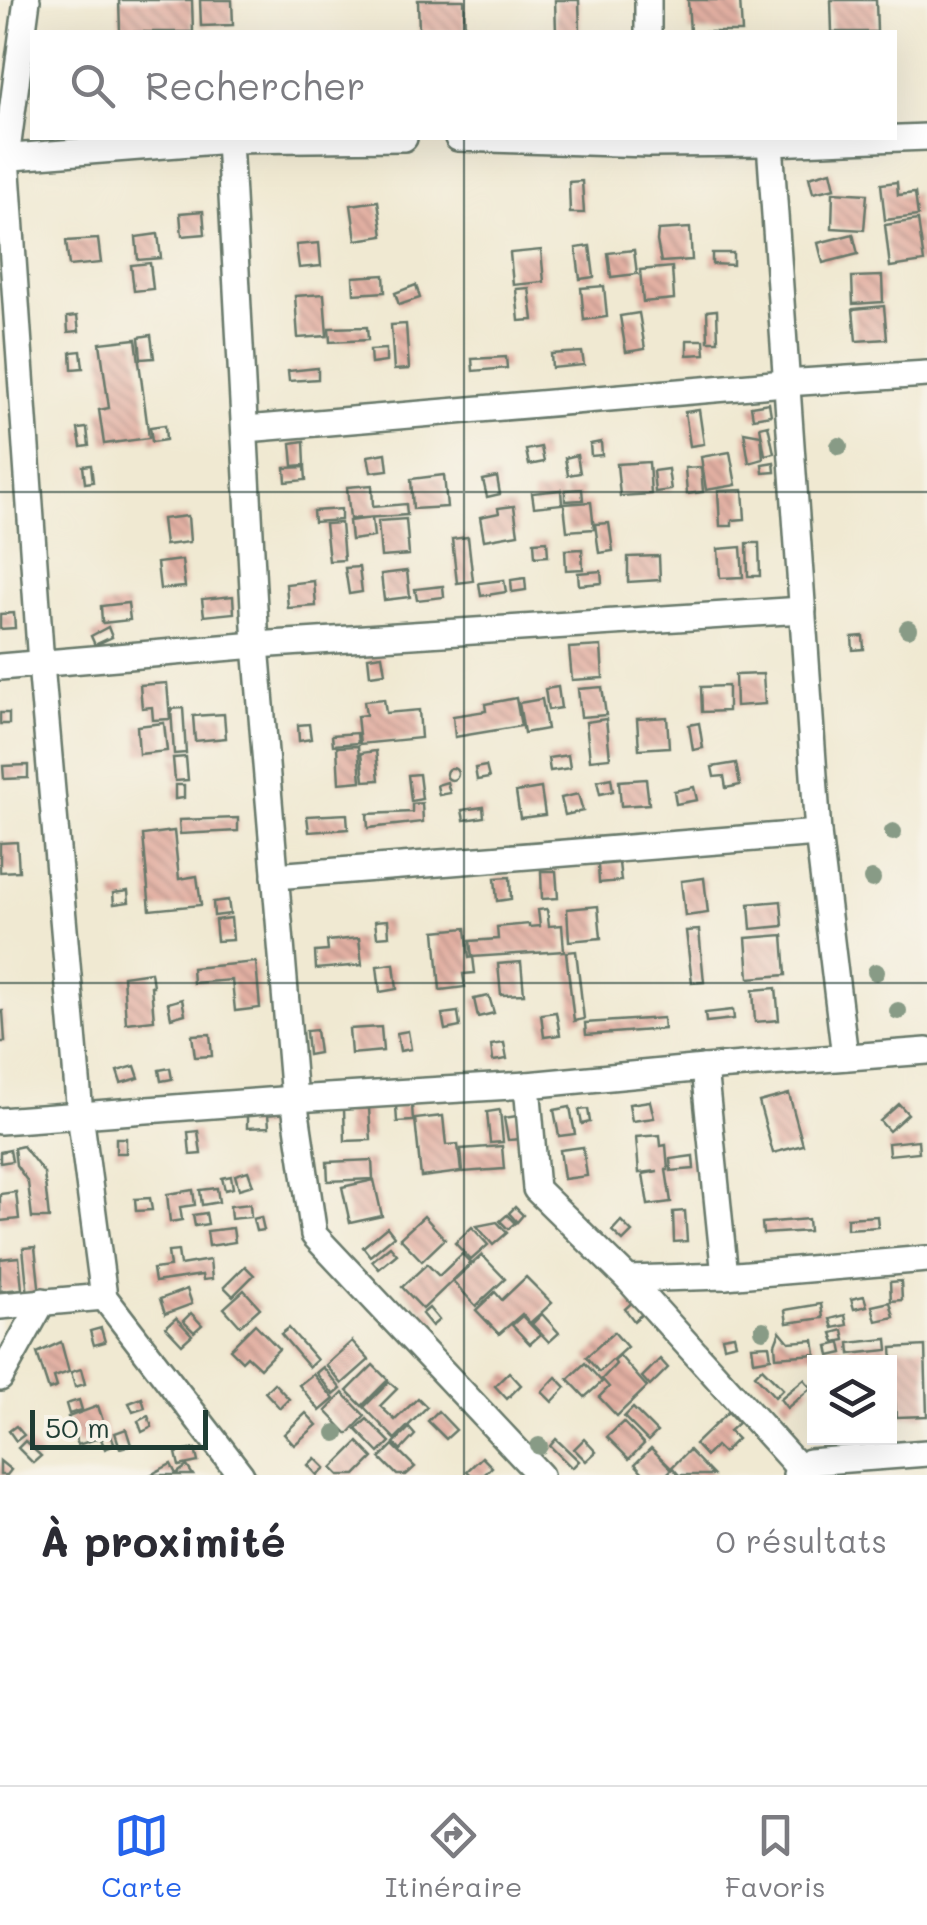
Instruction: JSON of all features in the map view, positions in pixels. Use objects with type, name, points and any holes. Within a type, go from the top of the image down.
[{"type":"street","points":[[26,0],[3,158],[40,664],[80,1114],[104,1297],[241,1475]]},
{"type":"street","points":[[648,0],[648,30]]},
{"type":"street","points":[[897,138],[927,137]]},
{"type":"street","points":[[3,158],[229,140],[256,645],[294,1099],[314,1235],[540,1475]]},
{"type":"street","points":[[585,140],[848,140]]},
{"type":"street","points":[[770,143],[818,832],[845,1057]]},
{"type":"street","points":[[246,429],[927,374]]},
{"type":"street","points":[[0,667],[256,645],[802,610]]},
{"type":"street","points":[[274,876],[818,832]]},
{"type":"street","points":[[0,1121],[528,1085],[927,1051]]},
{"type":"street","points":[[704,1068],[725,1276]]},
{"type":"street","points":[[528,1085],[536,1189],[628,1279],[799,1472],[809,1462],[927,1453]]},
{"type":"street","points":[[628,1279],[725,1276],[927,1259]]},
{"type":"street","points":[[0,1306],[104,1297]]},
{"type":"street","points":[[0,1378],[42,1301]]},
{"type":"building","points":[[119,0],[192,0],[193,30],[120,30]]},
{"type":"building","points":[[200,0],[232,0],[233,25],[201,26]]},
{"type":"building","points":[[418,0],[464,0],[465,30],[419,30]]},
{"type":"building","points":[[555,0],[579,0],[580,30],[556,30]]},
{"type":"building","points":[[688,0],[740,0],[742,30],[690,30]]},
{"type":"building","points":[[831,0],[876,0],[877,30],[832,30]]},
{"type":"building","points":[[831,171],[835,188],[813,193],[809,177]]},
{"type":"building","points":[[582,181],[584,213],[570,213],[569,182]]},
{"type":"building","points":[[897,182],[898,195],[915,193],[918,216],[885,220],[881,184]]},
{"type":"building","points":[[833,192],[867,194],[864,230],[832,228]]},
{"type":"building","points":[[378,201],[383,236],[356,240],[351,205]]},
{"type":"building","points":[[203,211],[205,234],[182,236],[180,213]]},
{"type":"building","points":[[918,220],[924,262],[890,267],[885,225]]},
{"type":"building","points":[[690,228],[692,260],[661,262],[658,230]]},
{"type":"building","points":[[158,234],[161,258],[138,260],[136,237]]},
{"type":"building","points":[[853,234],[858,254],[823,263],[818,243]]},
{"type":"building","points":[[98,239],[101,263],[69,266],[66,241]]},
{"type":"building","points":[[319,243],[321,266],[299,268],[296,245]]},
{"type":"building","points":[[590,246],[594,277],[580,279],[576,248]]},
{"type":"building","points":[[541,250],[544,282],[513,285],[510,253]]},
{"type":"building","points":[[634,250],[637,274],[611,277],[608,253]]},
{"type":"building","points":[[712,253],[733,253],[733,265],[712,264]]},
{"type":"building","points":[[150,263],[153,289],[134,291],[131,265]]},
{"type":"building","points":[[672,267],[674,299],[643,302],[640,270]]},
{"type":"building","points":[[384,275],[385,292],[354,294],[353,277]]},
{"type":"building","points":[[882,276],[883,302],[853,304],[852,277]]},
{"type":"building","points":[[416,285],[420,298],[399,305],[395,293]]},
{"type":"building","points":[[604,286],[607,317],[584,320],[581,288]]},
{"type":"building","points":[[529,288],[533,320],[519,321],[516,289]]},
{"type":"building","points":[[324,294],[327,336],[298,338],[295,296]]},
{"type":"building","points":[[884,306],[887,339],[856,341],[853,309]]},
{"type":"building","points":[[717,310],[718,341],[708,341],[707,311]]},
{"type":"building","points":[[639,313],[645,349],[626,352],[620,316]]},
{"type":"building","points":[[77,316],[79,331],[68,332],[67,317]]},
{"type":"building","points":[[406,324],[409,369],[394,370],[391,325]]},
{"type":"building","points":[[367,327],[368,340],[330,342],[329,328]]},
{"type":"building","points":[[151,335],[154,358],[141,359],[139,337]]},
{"type":"building","points":[[136,339],[149,438],[104,444],[99,410],[109,408],[100,343]]},
{"type":"building","points":[[687,340],[704,340],[705,354],[687,355]]},
{"type":"building","points":[[386,349],[386,362],[371,364],[370,350]]},
{"type":"building","points":[[81,351],[83,368],[72,369],[71,352]]},
{"type":"building","points":[[582,352],[584,365],[552,368],[551,354]]},
{"type":"building","points":[[506,357],[507,368],[473,371],[472,359]]},
{"type":"building","points":[[318,368],[318,379],[289,381],[288,371]]},
{"type":"building","points":[[769,403],[771,415],[753,418],[751,406]]},
{"type":"building","points":[[699,410],[704,444],[690,446],[685,412]]},
{"type":"building","points":[[165,425],[166,440],[152,442],[150,427]]},
{"type":"building","points":[[768,425],[774,453],[765,455],[760,427]]},
{"type":"building","points":[[87,428],[89,446],[81,447],[78,429]]},
{"type":"building","points":[[744,432],[761,435],[763,459],[749,463]]},
{"type":"building","points":[[304,441],[305,465],[293,466],[291,443]]},
{"type":"building","points":[[601,442],[602,455],[591,456],[590,444]]},
{"type":"building","points":[[541,447],[544,462],[529,465],[526,450]]},
{"type":"building","points":[[730,452],[736,485],[706,490],[701,457]]},
{"type":"building","points":[[386,453],[388,470],[371,472],[368,456]]},
{"type":"building","points":[[577,455],[580,473],[568,475],[565,458]]},
{"type":"building","points":[[649,462],[651,494],[620,496],[617,464]]},
{"type":"building","points":[[774,462],[775,472],[763,473],[762,464]]},
{"type":"building","points":[[91,465],[93,482],[85,483],[83,466]]},
{"type":"building","points":[[305,467],[306,480],[286,482],[285,468]]},
{"type":"building","points":[[701,467],[703,492],[687,494],[685,468]]},
{"type":"building","points":[[668,469],[671,490],[655,492],[653,471]]},
{"type":"building","points":[[444,475],[447,507],[413,509],[411,479]]},
{"type":"building","points":[[497,477],[500,494],[487,497],[483,480]]},
{"type":"building","points":[[372,485],[373,507],[406,504],[407,515],[350,519],[347,487]]},
{"type":"building","points":[[582,489],[583,500],[565,501],[565,490]]},
{"type":"building","points":[[561,490],[562,504],[534,507],[532,493]]},
{"type":"building","points":[[743,490],[745,519],[732,520],[732,526],[720,526],[718,491]]},
{"type":"building","points":[[591,502],[594,529],[567,531],[564,504]]},
{"type":"building","points":[[514,506],[518,534],[484,540],[480,517],[499,513],[498,508]]},
{"type":"building","points":[[341,509],[341,520],[314,522],[313,511]]},
{"type":"building","points":[[188,516],[190,542],[165,545],[162,519]]},
{"type":"building","points":[[372,518],[374,537],[351,540],[349,521]]},
{"type":"building","points":[[406,519],[409,555],[381,557],[378,521]]},
{"type":"building","points":[[341,523],[344,560],[329,561],[325,524]]},
{"type":"building","points":[[609,523],[613,551],[599,553],[595,524]]},
{"type":"building","points":[[468,537],[473,581],[457,583],[452,539]]},
{"type":"building","points":[[547,541],[548,556],[535,557],[534,542]]},
{"type":"building","points":[[747,543],[759,543],[760,576],[748,576]]},
{"type":"building","points":[[741,547],[743,577],[720,578],[718,549]]},
{"type":"building","points":[[582,549],[583,569],[566,570],[565,550]]},
{"type":"building","points":[[659,556],[660,580],[628,582],[628,557]]},
{"type":"building","points":[[182,560],[185,587],[160,589],[157,563]]},
{"type":"building","points":[[359,567],[362,592],[349,594],[345,568]]},
{"type":"building","points":[[407,571],[410,597],[384,600],[381,574]]},
{"type":"building","points":[[601,571],[602,583],[579,585],[578,573]]},
{"type":"building","points":[[525,578],[526,590],[512,592],[511,580]]},
{"type":"building","points":[[504,580],[506,592],[481,596],[479,583]]},
{"type":"building","points":[[314,581],[316,606],[288,608],[286,584]]},
{"type":"building","points":[[443,586],[444,597],[417,600],[415,589]]},
{"type":"building","points":[[233,596],[234,613],[204,616],[202,599]]},
{"type":"building","points":[[128,603],[130,620],[102,623],[101,606]]},
{"type":"building","points":[[14,613],[15,628],[0,629],[0,614]]},
{"type":"building","points":[[108,627],[112,637],[95,645],[91,636]]},
{"type":"building","points":[[863,636],[864,649],[853,650],[852,637]]},
{"type":"building","points":[[601,646],[603,678],[572,680],[569,648]]},
{"type":"building","points":[[382,655],[385,673],[370,675],[368,657]]},
{"type":"building","points":[[763,674],[765,704],[736,706],[735,675]]},
{"type":"building","points":[[167,683],[170,719],[153,720],[152,707],[142,708],[140,685]]},
{"type":"building","points":[[728,686],[728,711],[702,712],[701,687]]},
{"type":"building","points":[[558,687],[561,708],[548,710],[545,689]]},
{"type":"building","points":[[602,687],[606,715],[581,717],[578,689]]},
{"type":"building","points":[[516,698],[521,726],[455,737],[453,716],[486,711],[485,704]]},
{"type":"building","points":[[384,699],[386,713],[419,710],[421,738],[360,744],[357,716],[366,715],[364,701]]},
{"type":"building","points":[[542,699],[547,729],[524,733],[519,703]]},
{"type":"building","points":[[183,708],[186,753],[174,754],[171,709]]},
{"type":"building","points":[[0,713],[9,713],[9,724],[0,724]]},
{"type":"building","points":[[224,714],[226,738],[195,741],[193,716]]},
{"type":"building","points":[[667,717],[669,747],[639,749],[637,719]]},
{"type":"building","points":[[606,719],[610,758],[590,760],[586,722]]},
{"type":"building","points":[[164,723],[167,751],[139,754],[137,726]]},
{"type":"building","points":[[699,723],[703,748],[693,750],[689,725]]},
{"type":"building","points":[[309,724],[311,739],[299,741],[298,725]]},
{"type":"building","points":[[357,733],[358,743],[333,745],[332,735]]},
{"type":"building","points":[[358,746],[361,781],[339,783],[337,747]]},
{"type":"building","points":[[376,751],[379,780],[364,781],[361,753]]},
{"type":"building","points":[[568,755],[570,768],[550,771],[548,758]]},
{"type":"building","points":[[186,757],[188,780],[175,781],[173,758]]},
{"type":"building","points":[[736,763],[740,785],[726,788],[724,776],[714,777],[712,767]]},
{"type":"building","points":[[28,765],[28,778],[4,779],[3,766]]},
{"type":"building","points":[[486,766],[489,778],[477,780],[475,768]]},
{"type":"building","points":[[452,768],[458,774],[452,780],[446,774]]},
{"type":"building","points":[[419,774],[422,799],[411,801],[408,775]]},
{"type":"building","points":[[611,778],[613,791],[600,794],[597,781]]},
{"type":"building","points":[[646,779],[649,804],[621,806],[619,781]]},
{"type":"building","points":[[447,782],[450,793],[439,795],[437,785]]},
{"type":"building","points":[[175,785],[184,785],[184,798],[175,799]]},
{"type":"building","points":[[694,787],[697,800],[676,804],[674,791]]},
{"type":"building","points":[[541,788],[545,815],[520,818],[516,792]]},
{"type":"building","points":[[578,794],[583,811],[565,815],[561,798]]},
{"type":"building","points":[[422,803],[423,822],[368,828],[367,814],[412,812],[412,804]]},
{"type":"building","points":[[483,807],[484,817],[464,820],[462,810]]},
{"type":"building","points":[[347,814],[348,829],[309,832],[307,816]]},
{"type":"building","points":[[238,818],[238,831],[180,834],[179,820]]},
{"type":"building","points":[[174,831],[179,879],[197,876],[201,905],[150,910],[143,835]]},
{"type":"building","points":[[17,842],[19,871],[0,872],[0,843]]},
{"type":"building","points":[[619,863],[621,881],[599,883],[598,865]]},
{"type":"building","points":[[541,871],[556,871],[558,898],[542,899]]},
{"type":"building","points":[[510,877],[511,899],[497,901],[495,878]]},
{"type":"building","points":[[704,878],[708,913],[685,916],[681,881]]},
{"type":"building","points":[[128,891],[129,902],[114,904],[113,893]]},
{"type":"building","points":[[228,900],[230,914],[214,916],[213,902]]},
{"type":"building","points":[[781,901],[783,926],[751,929],[749,904]]},
{"type":"building","points":[[598,906],[601,938],[569,941],[567,909]]},
{"type":"building","points":[[547,909],[549,926],[562,925],[564,951],[472,957],[470,941],[498,939],[497,927],[540,926],[538,910]]},
{"type":"building","points":[[231,918],[233,940],[217,941],[215,920]]},
{"type":"building","points":[[388,920],[389,936],[377,937],[375,921]]},
{"type":"building","points":[[466,928],[475,973],[463,974],[465,987],[440,990],[435,931]]},
{"type":"building","points":[[699,930],[704,982],[692,983],[686,931]]},
{"type":"building","points":[[783,935],[786,975],[749,978],[746,938]]},
{"type":"building","points":[[359,938],[362,965],[316,969],[315,952],[328,951],[327,941]]},
{"type":"building","points":[[576,951],[584,1019],[574,1021],[566,952]]},
{"type":"building","points":[[256,962],[260,1008],[235,1011],[232,980],[193,983],[192,968]]},
{"type":"building","points":[[521,962],[524,994],[501,995],[498,964]]},
{"type":"building","points":[[394,964],[397,989],[380,992],[377,966]]},
{"type":"building","points":[[151,972],[154,1020],[126,1023],[123,976]]},
{"type":"building","points":[[776,988],[779,1020],[755,1022],[753,990]]},
{"type":"building","points":[[489,996],[494,1013],[478,1017],[474,999]]},
{"type":"building","points":[[182,999],[185,1014],[171,1018],[168,1003]]},
{"type":"building","points":[[733,1010],[734,1019],[706,1022],[705,1013]]},
{"type":"building","points":[[3,1011],[5,1042],[0,1042]]},
{"type":"building","points":[[458,1012],[460,1027],[445,1030],[442,1014]]},
{"type":"building","points":[[556,1012],[560,1035],[544,1037],[541,1014]]},
{"type":"building","points":[[663,1018],[664,1029],[586,1035],[585,1023]]},
{"type":"building","points":[[381,1027],[383,1051],[351,1054],[349,1029]]},
{"type":"building","points":[[316,1030],[319,1053],[308,1055],[306,1031]]},
{"type":"building","points":[[408,1031],[411,1049],[400,1051],[397,1033]]},
{"type":"building","points":[[210,1034],[212,1056],[195,1057],[192,1035]]},
{"type":"building","points":[[504,1043],[507,1059],[493,1061],[491,1045]]},
{"type":"building","points":[[135,1066],[139,1078],[121,1083],[117,1071]]},
{"type":"building","points":[[170,1068],[172,1079],[161,1081],[159,1070]]},
{"type":"building","points":[[789,1094],[803,1145],[773,1153],[759,1102]]},
{"type":"building","points":[[650,1101],[654,1118],[632,1121],[629,1104]]},
{"type":"building","points":[[899,1104],[908,1114],[889,1131],[880,1121]]},
{"type":"building","points":[[412,1105],[413,1121],[397,1122],[396,1106]]},
{"type":"building","points":[[570,1107],[575,1134],[559,1136],[554,1110]]},
{"type":"building","points":[[369,1108],[371,1140],[345,1141],[344,1109]]},
{"type":"building","points":[[588,1109],[590,1122],[582,1124],[579,1110]]},
{"type":"building","points":[[500,1110],[503,1142],[490,1143],[487,1112]]},
{"type":"building","points":[[268,1114],[269,1127],[247,1128],[247,1115]]},
{"type":"building","points":[[443,1116],[446,1145],[458,1144],[461,1172],[421,1177],[415,1119]]},
{"type":"building","points":[[517,1116],[521,1139],[508,1140],[504,1118]]},
{"type":"building","points":[[198,1131],[201,1154],[190,1155],[188,1132]]},
{"type":"building","points":[[660,1135],[661,1146],[666,1145],[671,1202],[648,1205],[643,1174],[658,1171],[639,1173],[636,1137]]},
{"type":"building","points":[[116,1138],[126,1138],[126,1153],[116,1153]]},
{"type":"building","points":[[918,1140],[919,1152],[889,1155],[888,1143]]},
{"type":"building","points":[[23,1146],[44,1173],[49,1218],[32,1218],[28,1182],[16,1165],[14,1148]]},
{"type":"building","points":[[502,1146],[504,1169],[463,1172],[461,1149]]},
{"type":"building","points":[[583,1147],[587,1176],[564,1179],[560,1150]]},
{"type":"building","points":[[10,1150],[12,1161],[0,1163],[0,1152]]},
{"type":"building","points":[[693,1156],[694,1169],[671,1171],[670,1159]]},
{"type":"building","points":[[372,1160],[373,1179],[328,1181],[327,1162]]},
{"type":"building","points":[[248,1171],[253,1185],[239,1189],[235,1175]]},
{"type":"building","points":[[231,1176],[233,1188],[225,1190],[222,1178]]},
{"type":"building","points":[[374,1180],[382,1216],[350,1223],[342,1187]]},
{"type":"building","points":[[217,1188],[219,1202],[202,1205],[200,1190]]},
{"type":"building","points":[[193,1190],[195,1205],[180,1207],[182,1220],[170,1222],[167,1194]]},
{"type":"building","points":[[16,1192],[19,1219],[0,1221],[0,1194]]},
{"type":"building","points":[[150,1198],[152,1210],[136,1211],[135,1199]]},
{"type":"building","points":[[250,1204],[251,1217],[231,1219],[230,1206]]},
{"type":"building","points":[[515,1207],[523,1215],[517,1222],[509,1213]]},
{"type":"building","points":[[685,1211],[687,1241],[674,1242],[673,1212]]},
{"type":"building","points":[[206,1213],[208,1224],[195,1226],[193,1215]]},
{"type":"building","points":[[507,1215],[515,1223],[508,1229],[500,1221]]},
{"type":"building","points":[[424,1216],[445,1239],[422,1261],[400,1238]]},
{"type":"building","points":[[877,1216],[878,1227],[847,1229],[847,1218]]},
{"type":"building","points":[[261,1217],[264,1230],[256,1231],[253,1219]]},
{"type":"building","points":[[808,1219],[809,1231],[763,1234],[762,1223]]},
{"type":"building","points":[[621,1221],[632,1232],[623,1241],[612,1231]]},
{"type":"building","points":[[497,1222],[507,1233],[493,1245],[477,1226]]},
{"type":"building","points":[[387,1227],[394,1236],[370,1256],[363,1247]]},
{"type":"building","points":[[472,1227],[488,1245],[471,1260],[455,1243]]},
{"type":"building","points":[[233,1228],[235,1242],[209,1246],[207,1231]]},
{"type":"building","points":[[390,1246],[397,1254],[379,1269],[372,1261]]},
{"type":"building","points":[[35,1247],[40,1295],[28,1296],[23,1248]]},
{"type":"building","points":[[178,1251],[180,1265],[210,1260],[212,1279],[203,1280],[202,1275],[155,1282],[153,1269],[170,1267],[168,1252]]},
{"type":"building","points":[[462,1254],[471,1263],[423,1309],[402,1287],[427,1264],[439,1276]]},
{"type":"building","points":[[482,1255],[505,1279],[476,1306],[453,1281]]},
{"type":"building","points":[[19,1257],[22,1289],[0,1291],[0,1259]]},
{"type":"building","points":[[245,1266],[254,1275],[233,1296],[224,1287]]},
{"type":"building","points":[[526,1277],[552,1303],[530,1323],[522,1314],[499,1334],[476,1310],[495,1292],[502,1300]]},
{"type":"building","points":[[901,1281],[902,1300],[891,1301],[890,1282]]},
{"type":"building","points":[[187,1289],[192,1304],[165,1314],[160,1299]]},
{"type":"building","points":[[244,1290],[260,1308],[240,1326],[224,1308]]},
{"type":"building","points":[[640,1295],[650,1307],[634,1321],[625,1309]]},
{"type":"building","points":[[864,1296],[867,1306],[854,1309],[851,1299]]},
{"type":"building","points":[[890,1302],[894,1317],[876,1321],[872,1306]]},
{"type":"building","points":[[821,1304],[823,1318],[787,1323],[785,1310]]},
{"type":"building","points":[[429,1308],[439,1320],[432,1326],[422,1314]]},
{"type":"building","points":[[191,1313],[202,1325],[194,1332],[183,1321]]},
{"type":"building","points":[[542,1314],[559,1333],[549,1342],[532,1324]]},
{"type":"building","points":[[845,1315],[847,1325],[833,1328],[830,1319]]},
{"type":"building","points":[[522,1316],[540,1335],[530,1344],[512,1325]]},
{"type":"building","points":[[176,1318],[192,1335],[182,1344],[166,1327]]},
{"type":"building","points":[[255,1324],[279,1349],[260,1368],[247,1356],[242,1361],[230,1349]]},
{"type":"building","points":[[101,1328],[105,1342],[94,1345],[90,1331]]},
{"type":"building","points":[[289,1328],[317,1360],[309,1367],[281,1334]]},
{"type":"building","points":[[843,1330],[845,1340],[835,1342],[832,1333]]},
{"type":"building","points":[[780,1331],[789,1342],[814,1340],[816,1354],[776,1357]]},
{"type":"building","points":[[614,1332],[627,1347],[599,1372],[586,1357]]},
{"type":"building","points":[[734,1335],[736,1343],[724,1346],[722,1337]]},
{"type":"building","points":[[887,1339],[888,1350],[850,1354],[849,1343]]},
{"type":"building","points":[[352,1341],[369,1360],[342,1384],[326,1365]]},
{"type":"building","points":[[61,1342],[69,1372],[54,1377],[57,1387],[49,1390],[37,1353]]},
{"type":"building","points":[[841,1343],[843,1353],[830,1355],[828,1346]]},
{"type":"building","points":[[769,1345],[771,1358],[754,1361],[752,1346]]},
{"type":"building","points":[[925,1346],[927,1416],[897,1417],[897,1355],[892,1355],[892,1348]]},
{"type":"building","points":[[620,1356],[647,1387],[617,1416],[599,1397],[609,1387],[602,1379]]},
{"type":"building","points":[[660,1359],[668,1368],[650,1386],[642,1377]]},
{"type":"building","points":[[585,1363],[602,1382],[585,1397],[568,1379]]},
{"type":"building","points":[[373,1365],[388,1380],[362,1406],[347,1391]]},
{"type":"building","points":[[323,1367],[341,1389],[334,1395],[316,1373]]},
{"type":"building","points":[[762,1368],[783,1389],[775,1397],[755,1375]]},
{"type":"building","points":[[81,1369],[85,1384],[75,1387],[71,1372]]},
{"type":"building","points":[[509,1372],[521,1385],[507,1399],[495,1386]]},
{"type":"building","points":[[313,1374],[334,1399],[320,1411],[299,1385]]},
{"type":"building","points":[[556,1377],[566,1387],[552,1402],[542,1392]]},
{"type":"building","points":[[804,1379],[807,1383],[807,1391],[787,1408],[780,1399]]},
{"type":"building","points":[[389,1382],[397,1389],[380,1406],[395,1420],[418,1398],[427,1407],[395,1439],[364,1407]]},
{"type":"building","points":[[274,1383],[289,1399],[280,1408],[265,1392]]},
{"type":"building","points":[[343,1393],[365,1416],[348,1434],[326,1411]]},
{"type":"building","points":[[142,1398],[145,1408],[133,1412],[129,1403]]},
{"type":"building","points":[[79,1400],[82,1410],[69,1414],[66,1404]]},
{"type":"building","points":[[98,1406],[108,1435],[78,1445],[68,1417]]},
{"type":"building","points":[[633,1408],[657,1432],[648,1441],[624,1417]]},
{"type":"building","points":[[438,1411],[456,1430],[446,1439],[428,1421]]},
{"type":"building","points":[[728,1412],[738,1423],[729,1431],[737,1439],[723,1453],[716,1446],[706,1456],[695,1444]]},
{"type":"building","points":[[306,1413],[317,1425],[294,1445],[284,1434]]},
{"type":"building","points":[[148,1416],[152,1427],[142,1432],[138,1421]]},
{"type":"building","points":[[367,1419],[390,1442],[379,1453],[356,1429]]},
{"type":"building","points":[[623,1422],[644,1444],[629,1459],[607,1437]]},
{"type":"building","points":[[16,1426],[24,1435],[16,1441],[9,1431]]},
{"type":"building","points":[[409,1428],[415,1435],[401,1450],[394,1443]]},
{"type":"building","points":[[126,1429],[131,1445],[120,1448],[115,1433]]},
{"type":"building","points":[[111,1435],[115,1445],[105,1449],[101,1439]]},
{"type":"building","points":[[556,1439],[579,1461],[572,1468],[550,1446]]},
{"type":"building","points":[[584,1439],[596,1452],[586,1461],[574,1449]]},
{"type":"building","points":[[25,1441],[41,1456],[33,1463],[18,1448]]},
{"type":"building","points":[[358,1442],[373,1458],[356,1475],[339,1475],[332,1468]]},
{"type":"building","points":[[393,1445],[415,1467],[406,1475],[397,1475],[380,1458]]},
{"type":"building","points":[[651,1448],[672,1469],[666,1475],[645,1475],[635,1464]]},
{"type":"building","points":[[195,1449],[198,1462],[179,1466],[176,1453]]},
{"type":"building","points":[[689,1450],[713,1475],[679,1475],[672,1467]]},
{"type":"building","points":[[482,1457],[492,1467],[484,1475],[471,1475],[467,1471]]},
{"type":"building","points":[[315,1458],[325,1468],[317,1475],[308,1465]]},
{"type":"building","points":[[0,1461],[11,1470],[7,1475],[0,1475]]},
{"type":"building","points":[[171,1464],[176,1474],[187,1466],[193,1475],[150,1475]]}]
